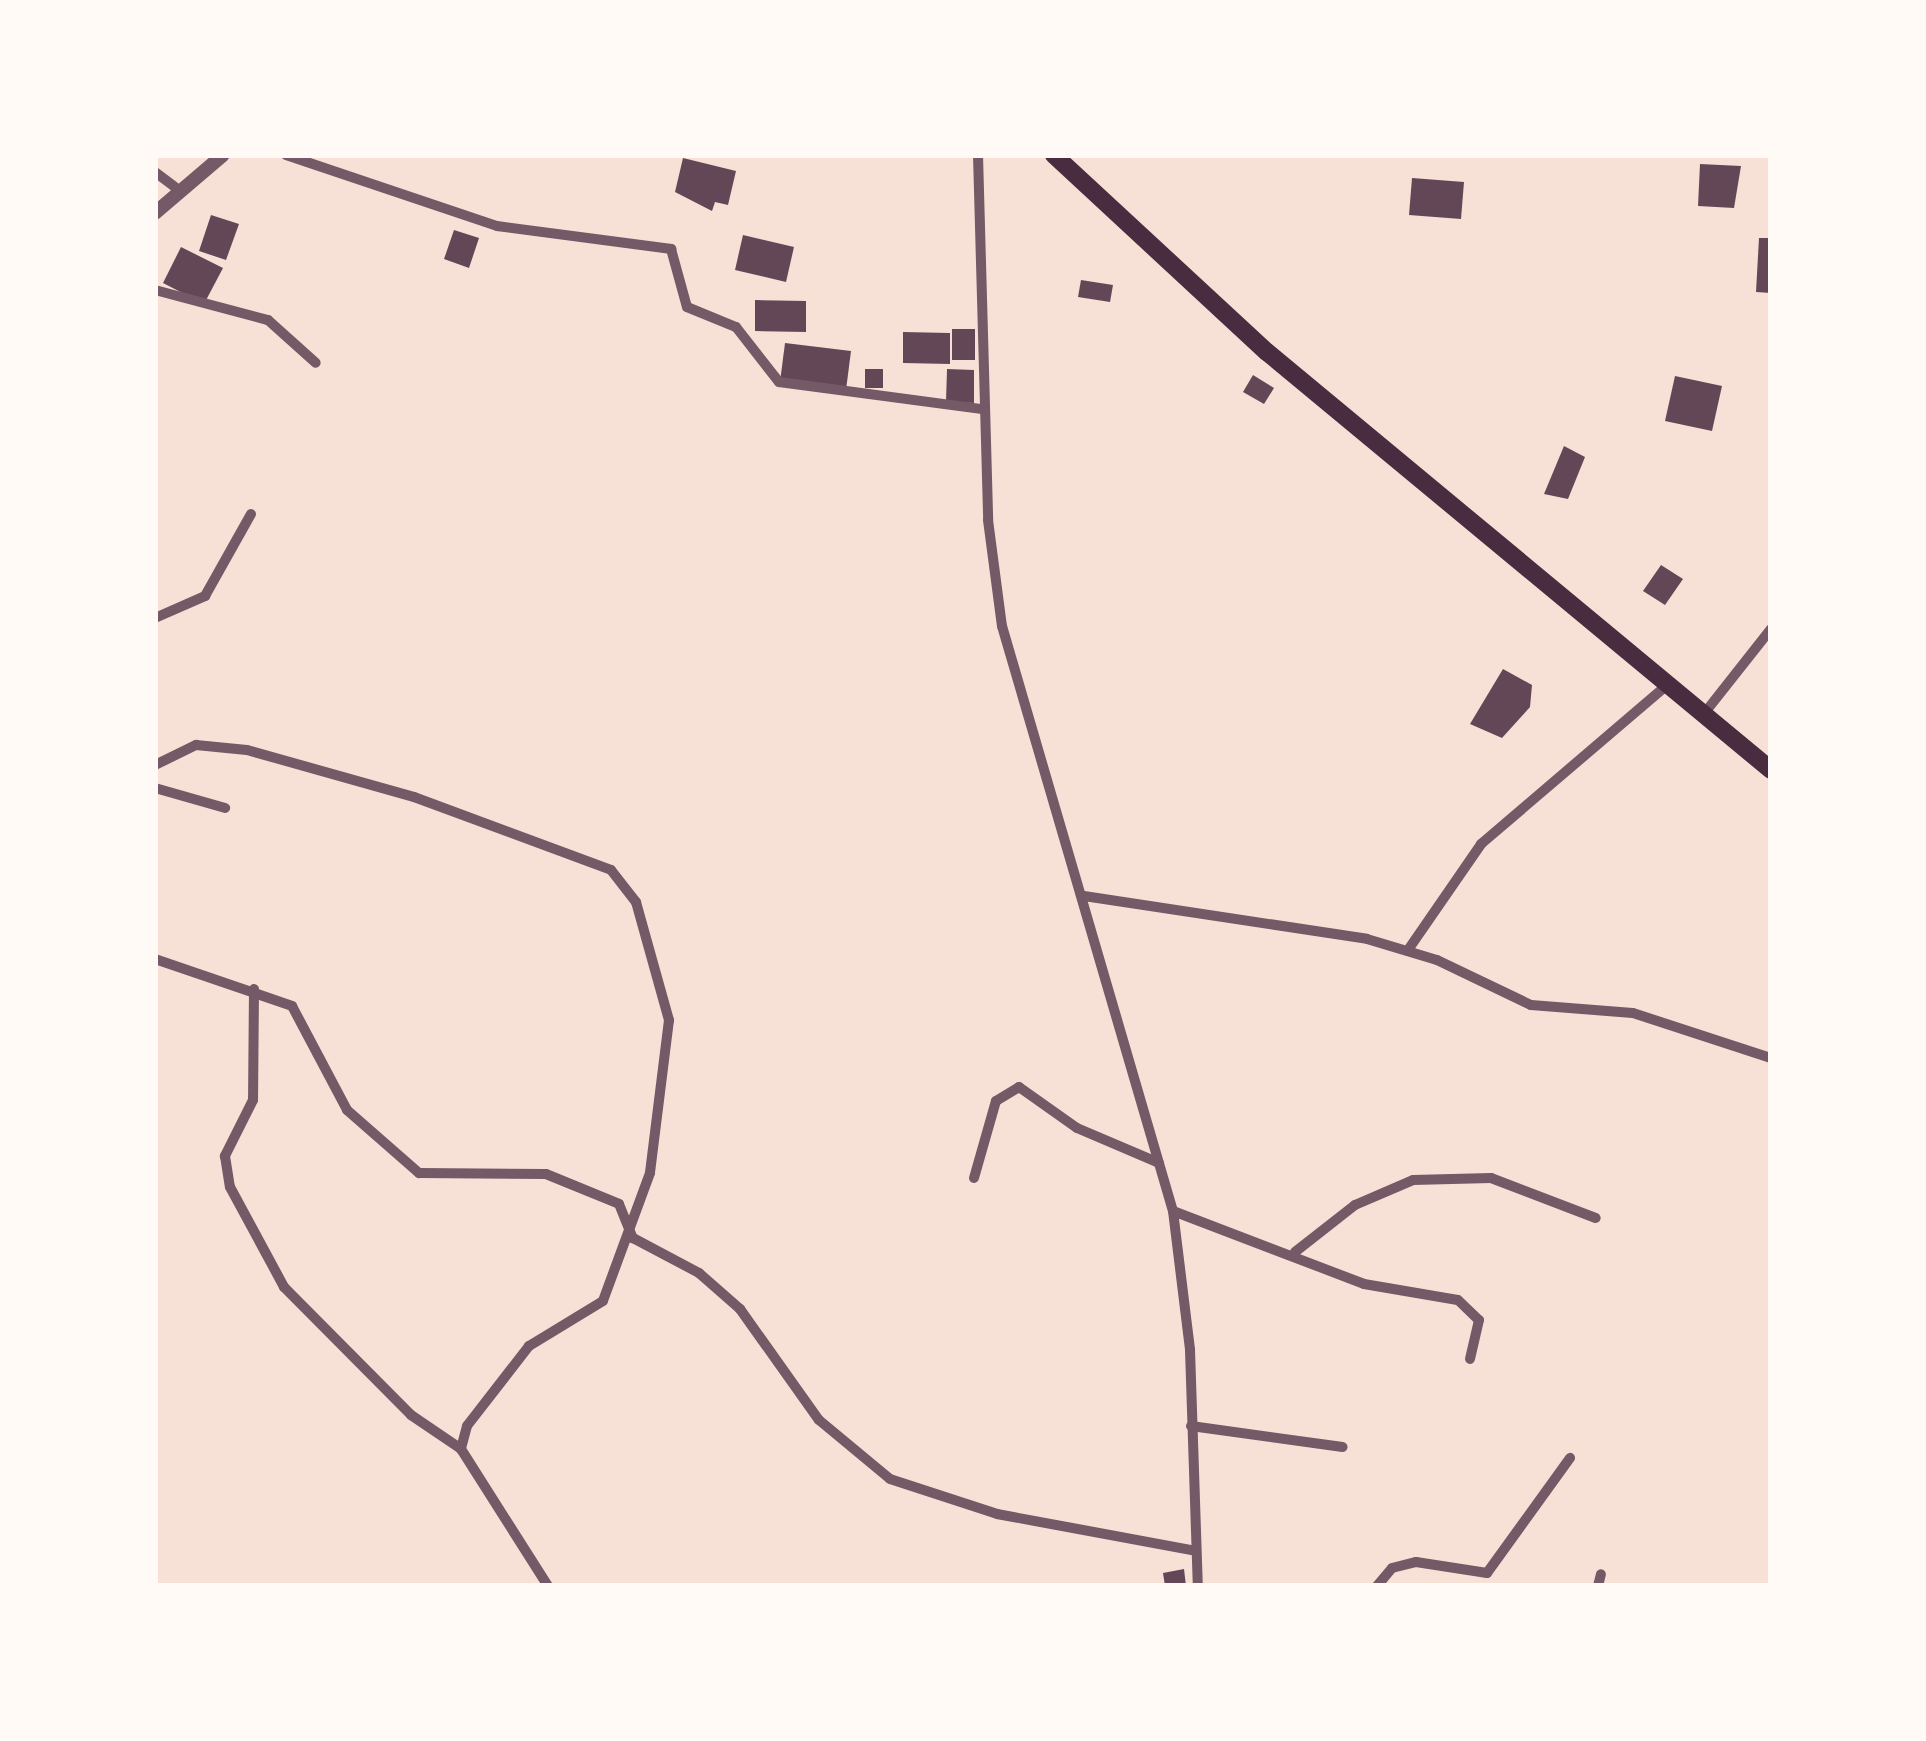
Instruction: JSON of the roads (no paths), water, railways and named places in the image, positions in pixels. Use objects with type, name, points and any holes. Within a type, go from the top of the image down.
[{"type":"main road","points":[[1054,155],[1196,290],[1771,770]]},
{"type":"street","points":[[155,213],[176,188],[223,155]]},
{"type":"street","points":[[286,155],[497,226],[671,249],[688,307],[736,328],[779,382],[982,409]]},
{"type":"street","points":[[978,155],[982,409],[1002,626],[1173,1211],[1191,1426],[1192,1550],[1198,1586]]},
{"type":"street","points":[[155,172],[176,188]]},
{"type":"street","points":[[155,290],[268,320],[316,363]]},
{"type":"street","points":[[155,618],[204,596],[251,514]]},
{"type":"street","points":[[1704,715],[1771,629]]},
{"type":"street","points":[[1408,950],[1480,844],[1668,686]]},
{"type":"street","points":[[155,766],[196,745],[247,750],[414,797],[624,879],[669,1020],[670,1060],[631,1228],[592,1315],[529,1346],[467,1426],[461,1450]]},
{"type":"street","points":[[155,788],[225,808]]},
{"type":"street","points":[[1084,896],[1408,950],[1531,1005],[1633,1013],[1771,1058]]},
{"type":"street","points":[[155,958],[254,989],[292,1006],[348,1110],[407,1165],[456,1178],[564,1177],[619,1204],[642,1245],[699,1273],[740,1309],[819,1420],[890,1479],[997,1514],[1192,1550]]},
{"type":"street","points":[[254,989],[253,1100],[226,1156],[230,1187],[284,1287],[411,1415],[461,1450],[548,1586]]},
{"type":"street","points":[[974,1178],[996,1102],[1019,1087],[1077,1128],[1160,1164]]},
{"type":"street","points":[[1295,1252],[1355,1205],[1413,1180],[1491,1178],[1596,1218]]},
{"type":"street","points":[[1173,1211],[1295,1252],[1364,1284],[1476,1309],[1470,1360]]},
{"type":"street","points":[[1191,1426],[1344,1447]]},
{"type":"street","points":[[1377,1586],[1392,1568],[1416,1562],[1487,1573],[1570,1458]]}]
